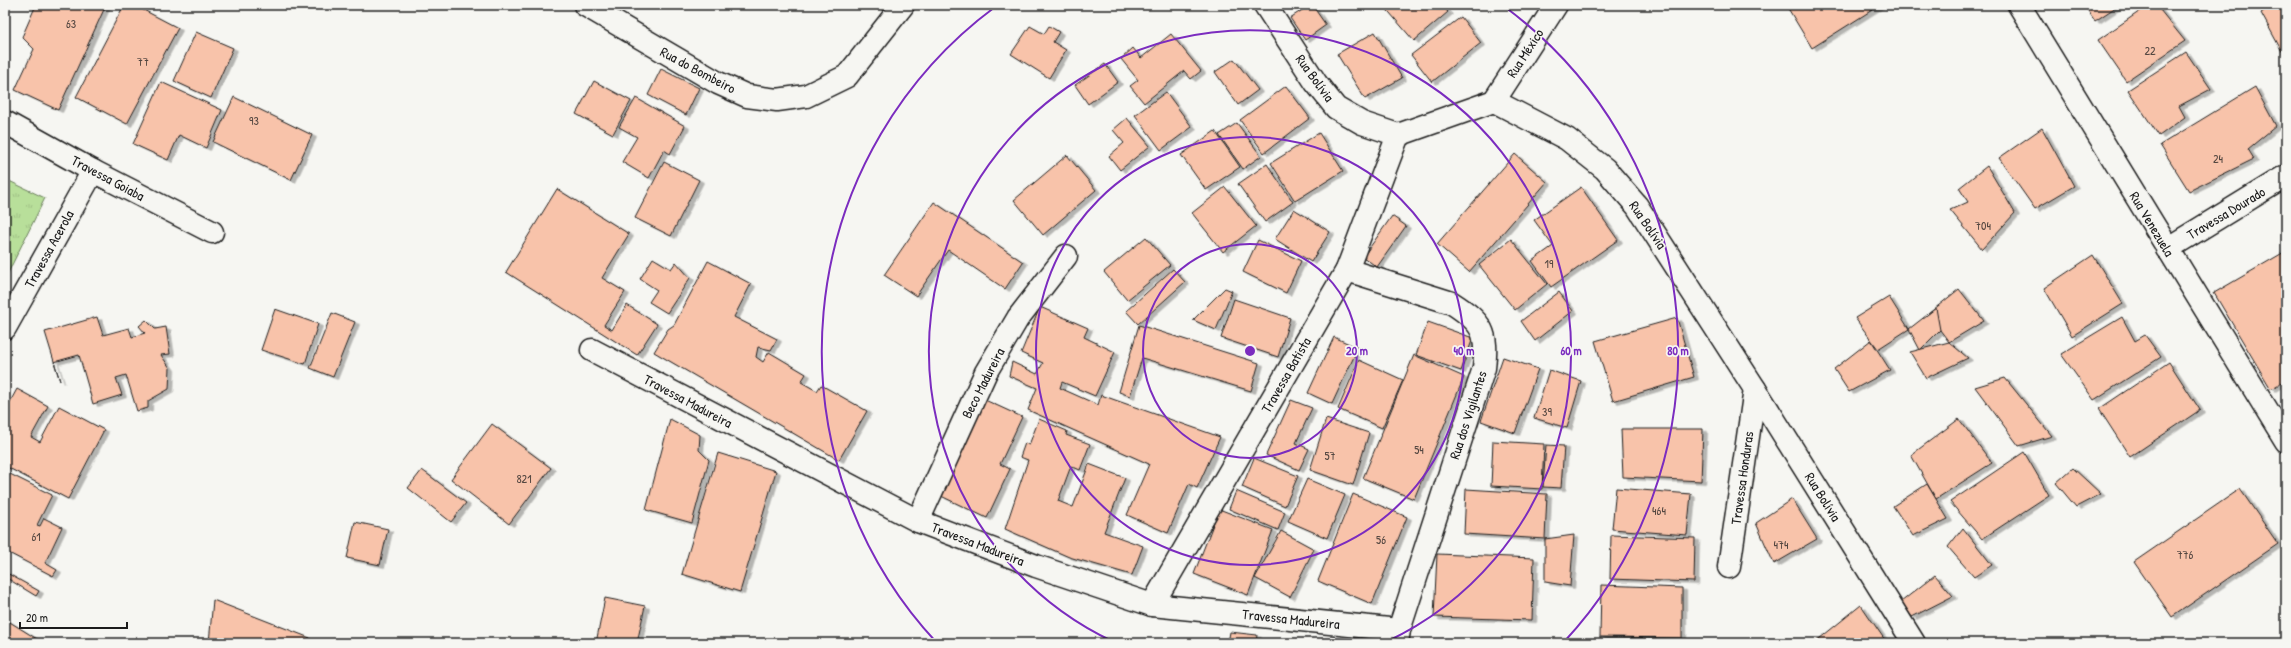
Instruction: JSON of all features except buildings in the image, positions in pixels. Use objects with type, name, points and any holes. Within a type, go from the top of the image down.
[{"type":"street","name":"Rua do Bombeiro","points":[[585,5],[718,83],[747,96],[777,100],[806,96],[847,76],[904,5]]},
{"type":"street","name":"Rua Bolívia","points":[[1266,5],[1316,83],[1336,108],[1362,123],[1398,135]]},
{"type":"street","name":"Rua México","points":[[1494,101],[1556,5]]},
{"type":"street","name":"Rua Venezuela","points":[[2019,5],[2167,249],[2279,413],[2286,441]]},
{"type":"street","name":"Rua Bolívia","points":[[1494,101],[1567,139],[1605,169],[1637,206],[1755,388],[1914,643]]},
{"type":"street","points":[[1398,135],[1494,101]]},
{"type":"street","name":"Travessa Goiaba","points":[[5,122],[212,232]]},
{"type":"street","name":"Travessa Batista","points":[[1152,605],[1347,270],[1398,135]]},
{"type":"street","name":"Travessa Acerola","points":[[5,328],[93,170]]},
{"type":"street","name":"Travessa Dourado","points":[[2167,249],[2286,176]]},
{"type":"street","name":"Beco Madureira","points":[[918,521],[986,372],[1018,318],[1066,256]]},
{"type":"street","name":"Rua dos Vigilantes","points":[[1347,270],[1452,303],[1467,313],[1481,327],[1486,347],[1484,368],[1398,637]]},
{"type":"street","name":"Travessa Madureira","points":[[592,350],[918,521],[1036,566],[1152,605],[1398,637]]},
{"type":"street","name":"Travessa Honduras","points":[[1729,567],[1755,388]]},
{"type":"green space","points":[[5,179],[45,198],[5,279]]}]
